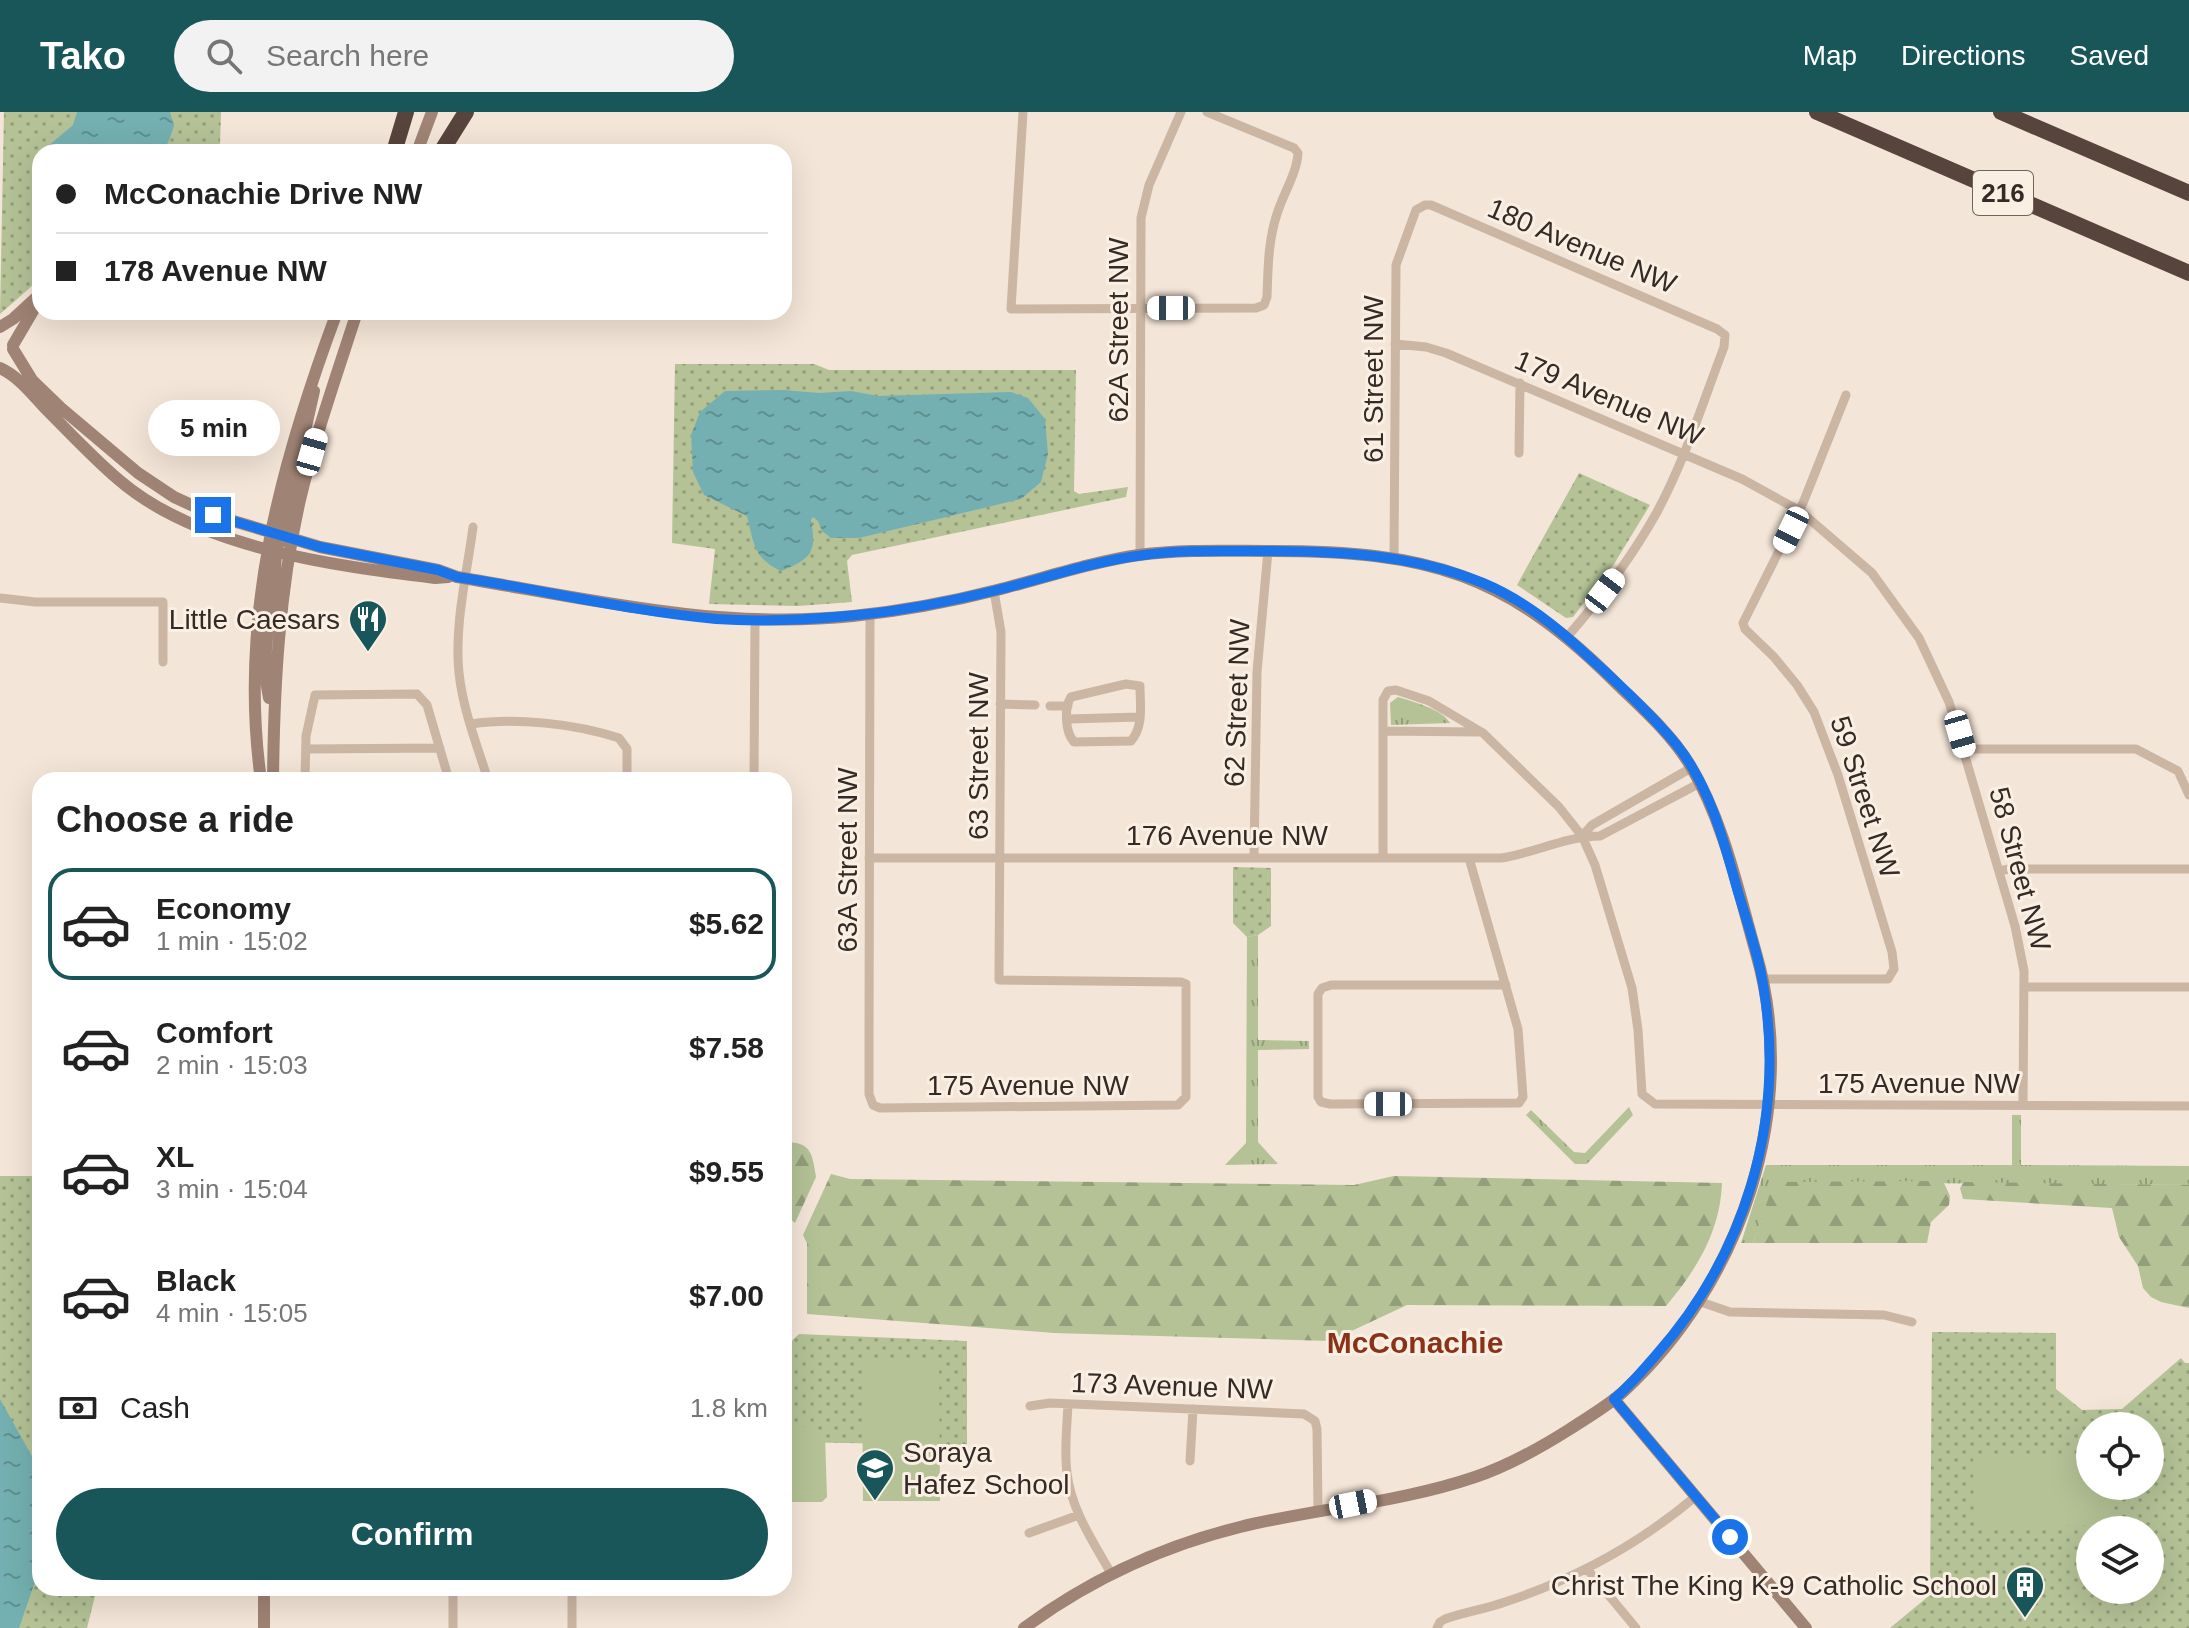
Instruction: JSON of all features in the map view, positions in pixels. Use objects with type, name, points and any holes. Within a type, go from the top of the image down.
[{"type":"highway","points":[[398,144],[406,112]]},
{"type":"highway","points":[[446,144],[466,112]]},
{"type":"highway","name":"216","points":[[1817,112],[2189,273]]},
{"type":"highway","name":"216","points":[[2001,112],[2189,193]]},
{"type":"street","points":[[400,144],[414,112]]},
{"type":"street","points":[[420,144],[432,112]]},
{"type":"street","points":[[1023,112],[1011,309],[1256,308],[1264,305],[1267,297],[1273,227],[1297,165],[1298,153],[1294,148],[1207,112]]},
{"type":"street","name":"62A Street NW","points":[[1140,555],[1139,308],[1143,206],[1181,112]]},
{"type":"street","name":"180 Avenue NW","points":[[1419,206],[1431,205],[1725,335],[1724,347],[1684,453]]},
{"type":"street","name":"61 Street NW","points":[[1394,557],[1396,265],[1419,206]]},
{"type":"street","points":[[32,303],[0,328],[9,335],[32,380],[104,446],[155,486],[213,515],[320,547],[462,577],[680,614],[755,620],[870,614],[934,604],[1092,565],[1168,552],[1335,551],[1394,557],[1431,565],[1487,585],[1533,611],[1567,637],[1651,716],[1677,746],[1700,783],[1724,844],[1762,979],[1769,1029],[1768,1104],[1758,1161],[1744,1212],[1730,1245],[1698,1301],[1661,1350],[1614,1399],[1561,1435],[1489,1472],[1425,1491],[1210,1535],[1112,1575],[1024,1628]]},
{"type":"street","points":[[32,312],[13,347],[10,360],[0,367],[23,385],[103,466],[139,496],[184,522],[290,554],[367,569],[435,578],[462,577]]},
{"type":"street","points":[[273,772],[273,716],[290,554],[282,535],[298,421],[334,320]]},
{"type":"street","points":[[260,772],[253,681],[257,625],[272,549],[282,535],[354,320]]},
{"type":"street","name":"179 Avenue NW","points":[[1395,344],[1426,347],[1520,383],[1742,479],[1800,511]]},
{"type":"street","points":[[1519,453],[1520,383]]},
{"type":"street","name":"59 Street NW","points":[[1762,979],[1888,979],[1894,969],[1892,952],[1825,737],[1797,685],[1745,629],[1743,623],[1800,511],[1846,395]]},
{"type":"street","points":[[1567,637],[1601,597],[1640,541],[1684,453]]},
{"type":"street","name":"58 Street NW","points":[[1800,511],[1872,573],[1919,638],[1949,702],[2022,954],[2023,1105]]},
{"type":"street","points":[[473,527],[462,577],[459,671],[486,772]]},
{"type":"street","points":[[272,549],[264,667],[273,716]]},
{"type":"street","name":"62 Street NW","points":[[1254,857],[1257,672],[1268,551]]},
{"type":"street","name":"63 Street NW","points":[[994,591],[1001,632],[999,980],[1186,984],[1186,1097],[1183,1102]]},
{"type":"street","points":[[0,598],[35,602],[163,602],[163,662]]},
{"type":"street","name":"63A Street NW","points":[[870,614],[869,1090],[873,1105]]},
{"type":"street","points":[[754,772],[755,620]]},
{"type":"street","points":[[1134,684],[1140,686],[1140,717],[1140,727],[1131,741],[1074,742],[1068,733],[1068,702],[1075,695],[1134,684]]},
{"type":"street","points":[[1383,858],[1383,700],[1388,691],[1396,690],[1429,701],[1483,733],[1559,807],[1582,836]]},
{"type":"street","points":[[305,772],[315,695],[402,694],[417,694],[427,705],[447,772]]},
{"type":"street","points":[[1000,704],[1035,705]]},
{"type":"street","points":[[1050,706],[1068,706]]},
{"type":"street","points":[[1068,719],[1140,717]]},
{"type":"street","points":[[471,724],[530,721],[611,736],[623,740],[627,749],[627,772]]},
{"type":"street","points":[[1383,731],[1483,733]]},
{"type":"street","points":[[306,749],[440,748]]},
{"type":"street","points":[[1965,751],[2141,751],[2178,771],[2189,795]]},
{"type":"street","name":"176 Avenue NW","points":[[1582,836],[1592,825],[1691,768]]},
{"type":"street","name":"176 Avenue NW","points":[[869,858],[1469,858],[1522,855],[1582,836],[1600,836],[1700,783]]},
{"type":"street","name":"175 Avenue NW","points":[[1582,836],[1595,865],[1632,988],[1638,1030],[1640,1083],[1642,1094],[1649,1101],[1663,1106],[2189,1106]]},
{"type":"street","points":[[1469,858],[1506,985],[1521,1047],[1523,1097],[1519,1103],[1321,1102],[1318,1097],[1318,994],[1322,988],[1331,985],[1506,985]]},
{"type":"street","points":[[1999,871],[2189,869]]},
{"type":"street","points":[[2024,987],[2189,987]]},
{"type":"street","name":"175 Avenue NW","points":[[873,1105],[880,1108],[1171,1106],[1183,1102]]},
{"type":"street","points":[[1698,1301],[1730,1312],[1884,1315],[1912,1322]]},
{"type":"street","points":[[1614,1399],[1806,1628]]},
{"type":"street","points":[[1068,1404],[1067,1474],[1079,1515],[1112,1575]]},
{"type":"street","name":"173 Avenue NW","points":[[1030,1406],[1068,1404],[1299,1413],[1311,1417],[1317,1429],[1318,1511]]},
{"type":"street","points":[[1190,1461],[1193,1409]]},
{"type":"street","points":[[1437,1628],[1445,1619],[1502,1604],[1587,1569],[1643,1536],[1695,1497]]},
{"type":"street","points":[[1029,1533],[1079,1515]]},
{"type":"street","points":[[1587,1569],[1636,1628]]},
{"type":"street","points":[[264,1596],[264,1628]]},
{"type":"street","points":[[453,1596],[453,1628]]},
{"type":"street","points":[[572,1596],[572,1628]]},
{"type":"green space","points":[[4,112],[221,112],[220,144],[32,144],[32,286],[0,314]]},
{"type":"green space","points":[[675,364],[814,364],[829,370],[1076,370],[1074,491],[1079,494],[1128,487],[1126,497],[852,555],[847,561],[852,602],[798,606],[709,604],[715,549],[672,543]]},
{"type":"green space","points":[[1579,473],[1650,505],[1614,564],[1573,617],[1566,618],[1517,585]]},
{"type":"green space","points":[[1398,697],[1434,710],[1450,723],[1391,725],[1390,703]]},
{"type":"green space","points":[[1233,867],[1271,868],[1271,926],[1258,935],[1247,937],[1233,923]]},
{"type":"green space","points":[[1258,935],[1258,1040],[1309,1041],[1309,1049],[1258,1050],[1258,1142],[1278,1164],[1225,1165],[1246,1143],[1247,937]]},
{"type":"green space","points":[[1629,1107],[1633,1115],[1587,1164],[1575,1164],[1526,1115],[1531,1110],[1574,1152],[1585,1153]]},
{"type":"green space","points":[[2012,1115],[2021,1115],[2021,1165],[2189,1166],[2189,1185],[1775,1182],[1753,1243],[1741,1243],[1766,1165],[2012,1165]]},
{"type":"green space","points":[[792,1142],[809,1150],[816,1177],[795,1223],[792,1221]]},
{"type":"green space","points":[[831,1174],[850,1179],[1354,1185],[1394,1176],[1722,1183],[1712,1234],[1697,1264],[1666,1306],[1407,1305],[1330,1341],[1054,1333],[807,1314],[807,1243],[803,1235]]},
{"type":"green space","points":[[0,1176],[32,1176],[32,1596],[95,1596],[87,1628],[0,1628]]},
{"type":"green space","points":[[1943,1181],[1950,1196],[1949,1205],[1931,1222],[1927,1243],[1753,1243],[1774,1182]]},
{"type":"green space","points":[[1964,1182],[2189,1185],[2189,1308],[2161,1302],[2143,1288],[2138,1266],[2119,1237],[2112,1208],[1963,1199],[1960,1188]]},
{"type":"green space","points":[[1932,1332],[2056,1333],[2056,1389],[2082,1410],[2122,1409],[2181,1358],[2189,1363],[2189,1628],[1890,1628],[1930,1595]]},
{"type":"green space","points":[[799,1334],[967,1341],[967,1445],[792,1442],[792,1341]]},
{"type":"green space","points":[[939,1361],[940,1501],[863,1501],[862,1362]]},
{"type":"green space","points":[[792,1426],[812,1428],[825,1436],[827,1497],[822,1502],[792,1502]]},
{"type":"green space","points":[[2076,1454],[2076,1500],[2111,1500],[2111,1516],[2076,1516],[2076,1526],[1974,1527],[1973,1456]]},
{"type":"water","points":[[77,112],[170,112],[174,126],[166,144],[50,144],[73,125]]},
{"type":"water","points":[[725,391],[819,393],[851,391],[878,396],[1011,392],[1028,398],[1045,419],[1048,454],[1041,482],[1021,499],[859,538],[831,538],[813,517],[810,553],[799,563],[781,571],[760,555],[753,542],[747,516],[704,495],[693,472],[691,435],[700,412]]},
{"type":"water","points":[[0,1399],[32,1456],[32,1590],[19,1628],[0,1628]]},
{"type":"place","name":"Little Caesars","points":[[368,653]]},
{"type":"place","name":"Soraya Hafez School","points":[[875,1502]]},
{"type":"place","name":"Christ The King K-9 Catholic School","points":[[2025,1619]]},
{"type":"district","name":"McConachie","points":[[1415,1342]]},
{"type":"route","points":[[213,515],[320,547],[438,570],[457,577],[716,619],[808,619],[870,614],[994,591],[1121,558],[1168,552],[1236,551],[1335,551],[1394,557],[1460,574],[1511,597],[1533,611],[1614,680],[1677,746],[1717,820],[1760,964],[1769,1029],[1769,1097],[1758,1161],[1744,1212],[1714,1277],[1689,1315],[1636,1378],[1614,1399],[1730,1537]]}]
